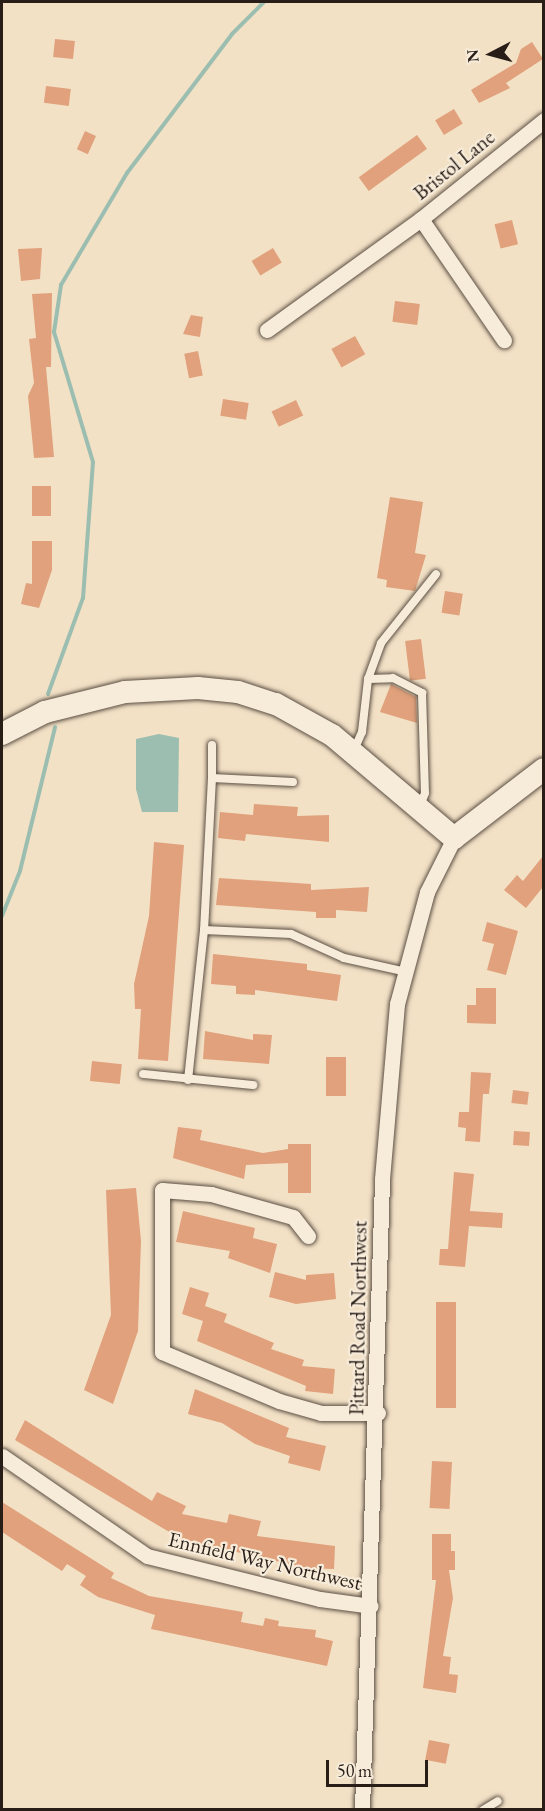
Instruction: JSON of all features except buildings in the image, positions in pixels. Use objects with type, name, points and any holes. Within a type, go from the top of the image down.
[{"type":"street","name":"Bristol Lane","points":[[504,340],[421,219],[543,120]]},
{"type":"street","points":[[267,330],[421,219]]},
{"type":"street","points":[[2,734],[45,712],[105,696],[198,688],[276,704],[354,750],[454,838],[543,769]]},
{"type":"street","name":"Pittard Road Northwest","points":[[362,1809],[378,1413],[382,1179],[402,971],[427,892],[454,838]]},
{"type":"street","points":[[308,1236],[292,1217],[211,1194],[162,1190],[162,1352],[279,1401],[321,1413],[378,1413]]},
{"type":"street","name":"Ennfield Way Northwest","points":[[2,1456],[147,1556],[229,1579],[371,1606]]},
{"type":"lane","points":[[354,750],[362,732],[368,679],[381,643],[436,574]]},
{"type":"lane","points":[[368,679],[393,678],[422,693],[425,793],[420,807]]},
{"type":"lane","points":[[188,1080],[204,930],[212,745]]},
{"type":"lane","points":[[212,778],[292,782]]},
{"type":"lane","points":[[204,930],[291,934],[344,958],[402,971]]},
{"type":"lane","points":[[143,1074],[253,1085]]},
{"type":"lane","points":[[483,1809],[498,1801]]},
{"type":"shaded area","points":[[159,734],[179,738],[178,812],[142,812],[136,789],[136,739]]},
{"type":"waterway","points":[[48,694],[83,598],[93,462],[54,332],[61,285],[127,173],[232,34],[264,2]]},
{"type":"waterway","points":[[2,916],[20,871],[55,727]]}]
